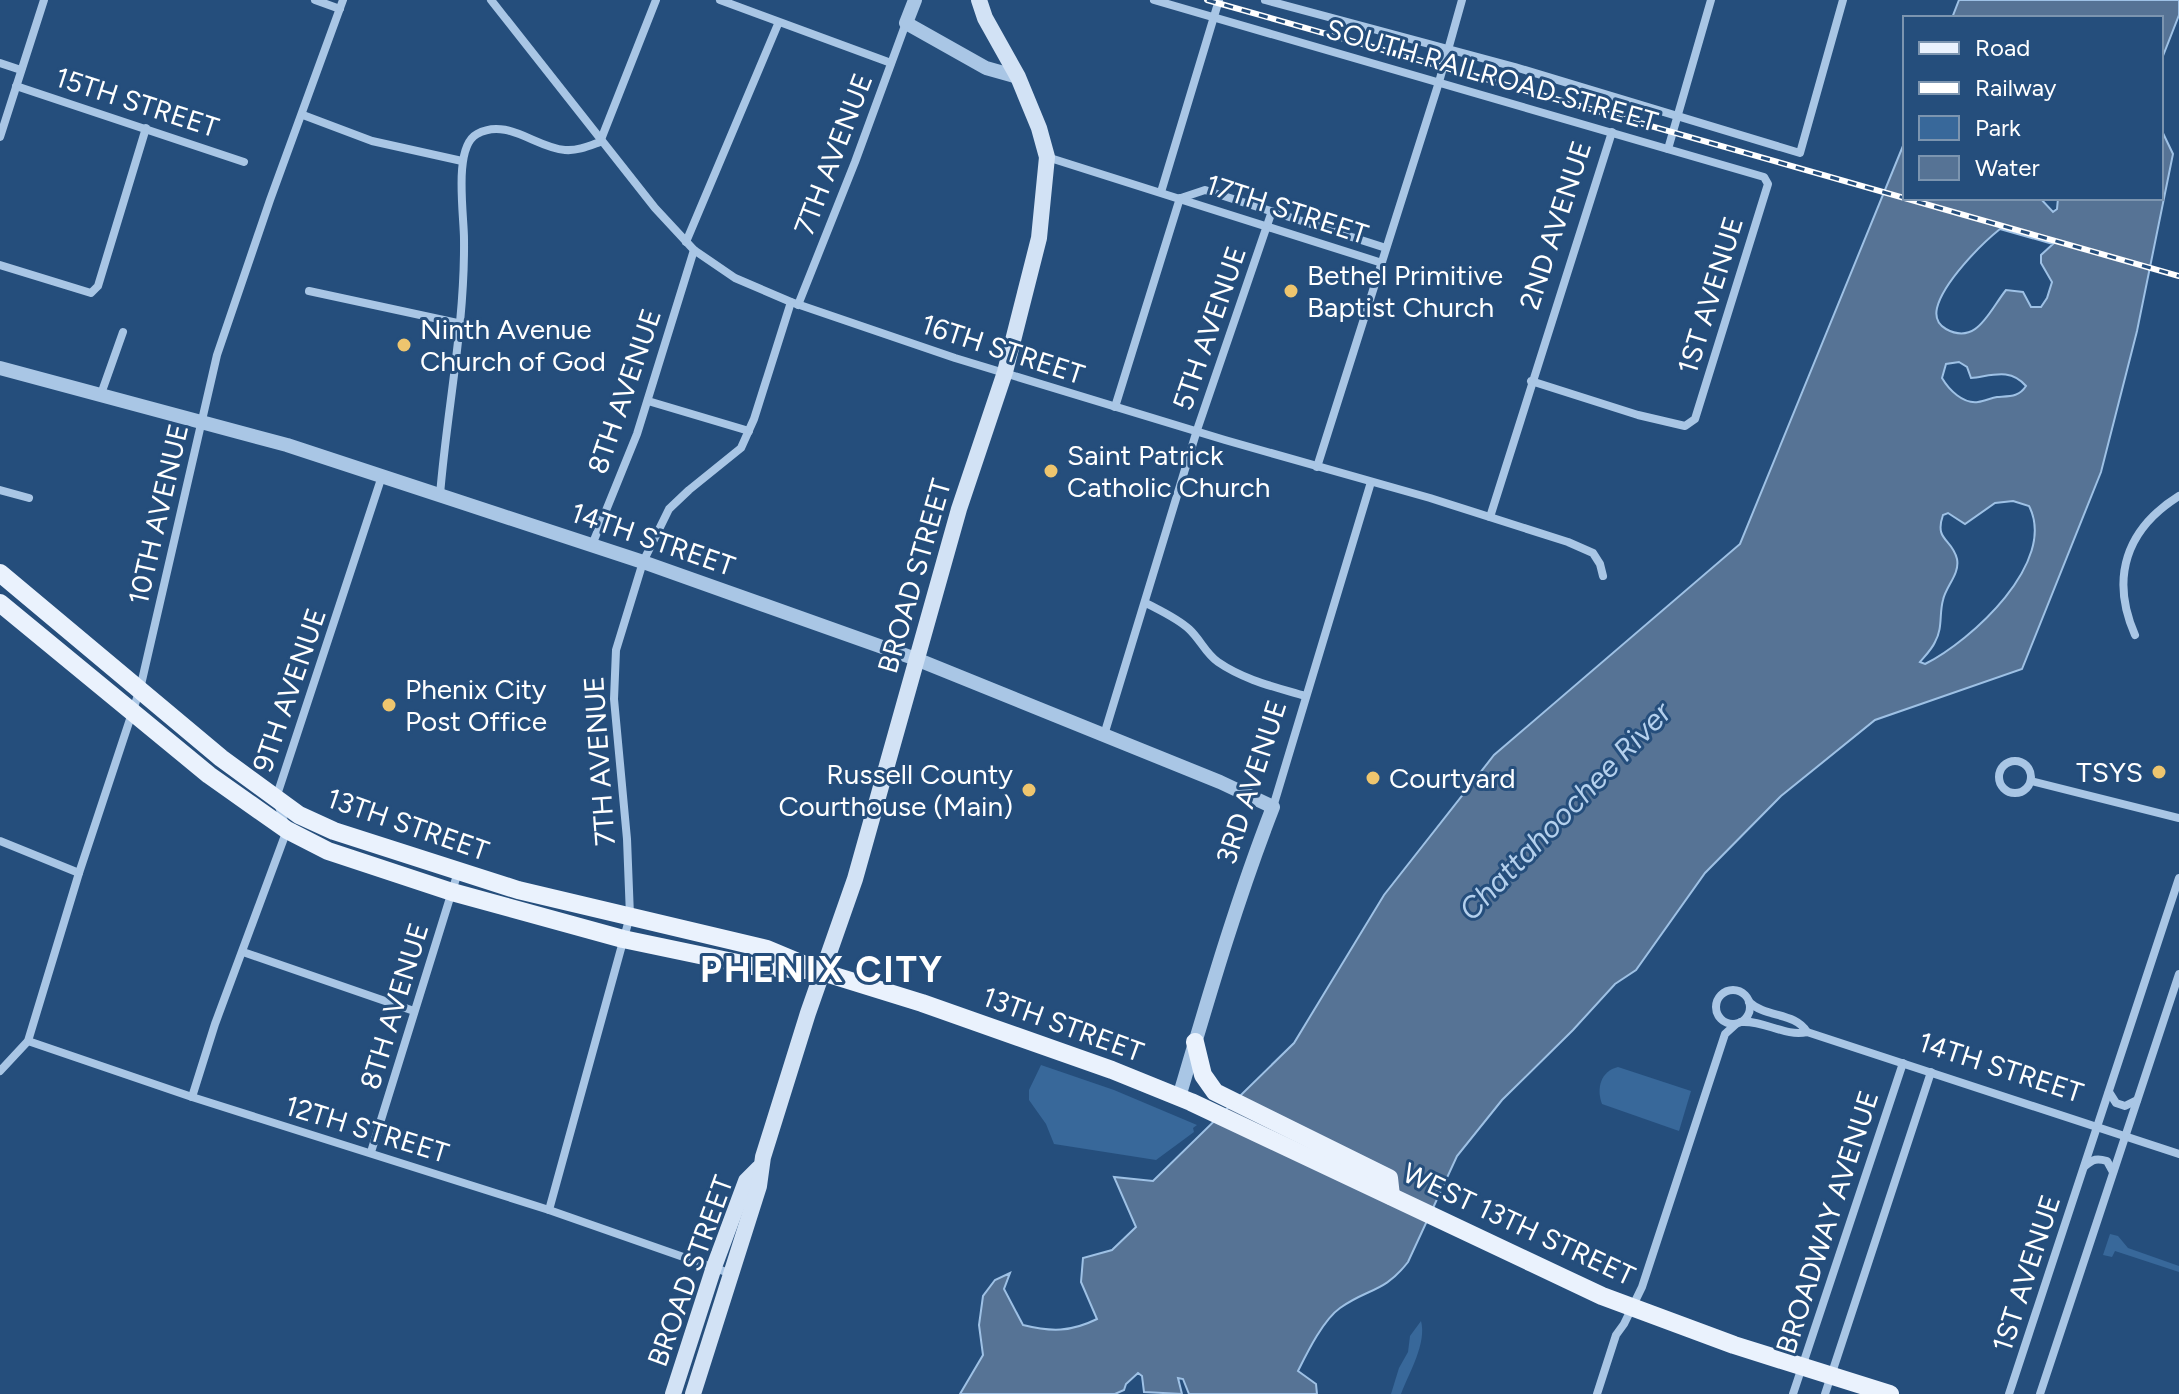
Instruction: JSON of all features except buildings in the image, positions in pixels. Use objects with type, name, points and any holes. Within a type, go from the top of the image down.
[{"type":"main road","name":"BROAD STREET","points":[[693,1394],[759,1186],[759,1168],[855,879],[968,481],[1005,372],[1039,238],[1047,157],[1018,77],[985,18],[979,0]]},
{"type":"main road","name":"13TH STREET","points":[[0,573],[221,758],[299,815],[334,831],[458,872],[574,905],[767,949],[822,972],[1032,1041],[1185,1099]]},
{"type":"main road","name":"13TH STREET","points":[[0,603],[209,775],[287,830],[328,851],[452,892],[623,939],[752,966],[822,972]]},
{"type":"main road","points":[[1195,1042],[1203,1075],[1215,1092],[1389,1178],[1391,1196]]},
{"type":"main road","name":"WEST 13TH STREET","points":[[1185,1099],[1602,1296],[1734,1345],[1832,1374]]},
{"type":"main road","name":"BROAD STREET","points":[[673,1394],[746,1181],[759,1168]]},
{"type":"main road","points":[[1832,1374],[1890,1394]]},
{"type":"street","points":[[0,137],[44,0]]},
{"type":"street","points":[[315,0],[342,4]]},
{"type":"street","name":"16TH STREET","points":[[491,0],[600,142],[686,242],[735,278],[794,303],[1115,407],[1568,542],[1593,553],[1603,576]]},
{"type":"street","points":[[440,495],[444,443],[462,324],[462,161],[466,145],[474,135],[487,130],[515,132],[567,151],[600,142],[656,0]]},
{"type":"street","points":[[720,0],[778,24],[891,63],[915,0]]},
{"type":"street","name":"SOUTH RAILROAD STREET","points":[[1154,0],[1764,177],[1768,184]]},
{"type":"street","points":[[1161,192],[1219,0]]},
{"type":"street","points":[[1265,0],[1449,48],[1800,153],[1843,0]]},
{"type":"street","points":[[1317,467],[1462,0]]},
{"type":"street","points":[[1668,149],[1711,0]]},
{"type":"street","name":"10TH AVENUE","points":[[28,1041],[140,689],[217,355],[342,4]]},
{"type":"street","points":[[906,23],[986,68],[1018,77]]},
{"type":"street","points":[[686,242],[778,24]]},
{"type":"street","name":"15TH STREET","points":[[0,63],[21,70]]},
{"type":"street","name":"7TH AVENUE","points":[[549,1210],[630,916],[614,674],[616,650],[643,562],[669,509],[732,457],[741,448],[749,431],[794,303],[855,162],[891,63]]},
{"type":"street","name":"15TH STREET","points":[[16,86],[244,162]]},
{"type":"street","points":[[303,115],[372,141],[462,161]]},
{"type":"street","points":[[0,265],[91,293],[98,286],[146,128]]},
{"type":"street","name":"2ND AVENUE","points":[[1490,517],[1612,132]]},
{"type":"street","name":"17TH STREET","points":[[1047,157],[1382,263]]},
{"type":"street","name":"1ST AVENUE","points":[[1531,381],[1638,415],[1685,426],[1695,419],[1768,184]]},
{"type":"street","name":"17TH STREET","points":[[1180,198],[1205,190],[1386,248]]},
{"type":"street","points":[[1115,407],[1180,198]]},
{"type":"street","name":"5TH AVENUE","points":[[1104,735],[1197,430],[1272,211]]},
{"type":"street","name":"8TH AVENUE","points":[[592,545],[648,401],[694,250]]},
{"type":"street","points":[[309,291],[462,324]]},
{"type":"street","points":[[101,394],[123,332]]},
{"type":"street","name":"14TH STREET","points":[[0,368],[287,445],[643,562],[916,659],[1220,782],[1273,807]]},
{"type":"street","points":[[648,401],[749,431]]},
{"type":"street","name":"9TH AVENUE","points":[[287,830],[276,798],[382,476]]},
{"type":"street","name":"3RD AVENUE","points":[[1185,1099],[1195,1042],[1253,859],[1273,807],[1371,482]]},
{"type":"street","points":[[0,490],[29,498]]},
{"type":"street","points":[[2135,635],[2124,610],[2124,564],[2139,531],[2161,508],[2179,496]]},
{"type":"street","points":[[1146,603],[1190,630],[1214,660],[1254,681],[1305,696]]},
{"type":"street","points":[[2031,781],[2179,818]]},
{"type":"street","points":[[192,1097],[215,1024],[287,830]]},
{"type":"street","points":[[0,841],[79,873]]},
{"type":"street","name":"8TH AVENUE","points":[[371,1152],[458,872]]},
{"type":"street","name":"1ST AVENUE","points":[[2009,1394],[2179,878]]},
{"type":"street","points":[[243,952],[414,1011]]},
{"type":"street","name":"1ST AVENUE","points":[[2040,1394],[2179,974]]},
{"type":"street","name":"14TH STREET","points":[[1807,1032],[1797,1021],[1756,1008],[1736,990],[1725,992],[1717,999],[1720,1019],[1738,1023],[1759,1021],[1794,1033],[1807,1032],[2179,1154]]},
{"type":"street","points":[[1597,1394],[1616,1335],[1642,1287],[1725,1034],[1749,1013],[1749,1002]]},
{"type":"street","points":[[1720,1019],[1725,1034]]},
{"type":"street","points":[[0,1071],[28,1041]]},
{"type":"street","name":"12TH STREET","points":[[28,1041],[192,1097],[549,1210],[732,1274]]},
{"type":"street","name":"BROADWAY AVENUE","points":[[1793,1394],[1903,1063]]},
{"type":"street","name":"BROADWAY AVENUE","points":[[1825,1394],[1931,1072]]},
{"type":"street","points":[[2109,1091],[2116,1103],[2125,1106],[2137,1100]]},
{"type":"street","name":"1ST AVENUE","points":[[2084,1166],[2099,1158],[2107,1161],[2113,1173]]},
{"type":"green space","points":[[1041,1065],[1114,1090],[1197,1125],[1193,1128],[1194,1132],[1156,1160],[1054,1144],[1046,1124],[1029,1100],[1029,1090]]},
{"type":"green space","points":[[1618,1067],[1691,1091],[1679,1131],[1602,1104],[1601,1081],[1607,1072]]},
{"type":"green space","points":[[2110,1234],[2118,1236],[2128,1248],[2179,1266],[2179,1272],[2115,1251],[2112,1257],[2103,1255]]},
{"type":"green space","points":[[1421,1321],[1422,1339],[1401,1394],[1391,1394],[1408,1352],[1410,1336]]},
{"type":"water","points":[[1959,0],[2179,0],[2179,15],[2163,56],[2163,16],[1953,16]]},
{"type":"water","name":"Chattahoochee River","points":[[2163,133],[2173,154],[2137,331],[2101,472],[2022,669],[1875,720],[1781,796],[1705,873],[1636,970],[1615,984],[1502,1100],[1457,1156],[1408,1262],[1391,1279],[1340,1308],[1328,1320],[1298,1371],[1316,1384],[1317,1394],[1189,1394],[1183,1379],[1178,1378],[1182,1394],[1144,1392],[1142,1376],[1138,1373],[1124,1390],[1115,1394],[960,1394],[983,1355],[979,1325],[983,1296],[995,1280],[1010,1273],[1004,1289],[1023,1325],[1061,1330],[1097,1319],[1081,1282],[1083,1258],[1112,1250],[1136,1227],[1114,1177],[1153,1181],[1294,1043],[1384,895],[1494,755],[1740,544],[1903,146],[1903,200],[2042,200],[2053,212],[2057,209],[2058,200],[2163,200]],"holes":[[[2000,229],[2053,244],[2041,255],[2041,263],[2052,282],[2041,307],[2031,307],[2023,292],[2006,290],[1974,330],[1957,333],[1941,325],[1937,308],[1947,287],[1963,265]],[[1959,362],[1967,367],[1971,378],[2007,375],[2026,386],[2014,395],[1967,401],[1942,378],[1946,364]],[[2013,501],[2029,506],[2035,528],[2031,551],[2021,575],[1986,619],[1944,653],[1925,664],[1920,662],[1937,637],[1943,600],[1957,564],[1955,552],[1942,535],[1943,515],[1948,513],[1965,524],[1995,503]]]},
{"type":"railway","points":[[1207,0],[1903,198]]},
{"type":"railway","points":[[1911,200],[2179,276]]},
{"type":"place","name":"Bethel Primitive Baptist Church","points":[[1291,291]]},
{"type":"place","name":"Ninth Avenue Church of God","points":[[404,345]]},
{"type":"place","name":"Saint Patrick Catholic Church","points":[[1051,471]]},
{"type":"place","name":"Phenix City Post Office","points":[[389,705]]},
{"type":"place","name":"TSYS","points":[[2159,772]]},
{"type":"place","name":"Courtyard","points":[[1373,778]]},
{"type":"place","name":"Russell County Courthouse (Main)","points":[[1029,790]]},
{"type":"district","name":"PHENIX CITY","points":[[822,969]]}]
